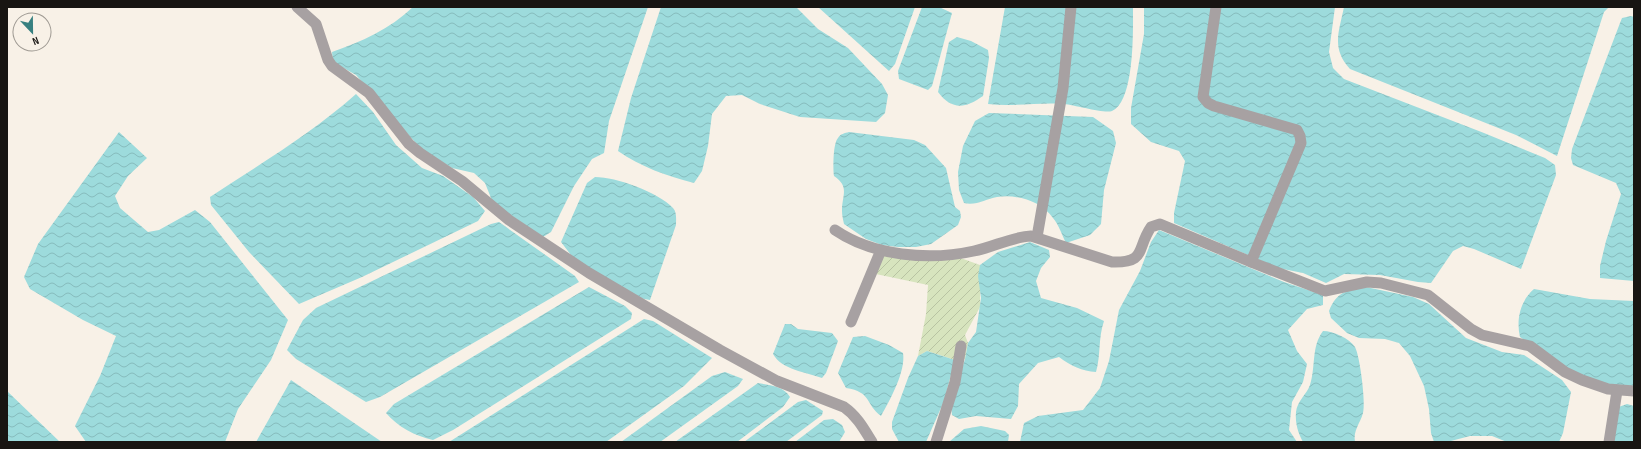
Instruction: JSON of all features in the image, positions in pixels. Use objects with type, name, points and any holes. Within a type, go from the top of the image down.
[{"type":"street","points":[[297,7],[316,24],[328,60],[332,66],[368,93],[408,144],[462,181],[509,220],[589,273],[777,381],[844,407],[860,422],[872,442]]},
{"type":"street","points":[[1037,237],[1063,88],[1071,7]]},
{"type":"street","points":[[1216,7],[1203,97],[1208,103],[1214,106],[1297,130],[1301,143],[1251,262]]},
{"type":"street","points":[[835,230],[848,239],[881,250],[917,255],[961,254],[1020,237],[1037,237],[1112,262],[1122,263],[1138,257],[1151,227],[1160,224],[1251,262],[1325,290],[1367,282],[1381,283],[1428,295],[1471,329],[1482,335],[1530,346],[1565,372],[1582,380],[1618,391],[1634,391]]},
{"type":"street","points":[[851,322],[881,250]]},
{"type":"street","points":[[936,442],[955,382],[961,346]]},
{"type":"street","points":[[1609,442],[1618,391]]},
{"type":"green space","points":[[881,250],[955,256],[980,265],[980,307],[965,335],[968,343],[965,359],[955,360],[927,351],[918,356],[926,314],[928,285],[871,273]]},
{"type":"water","points":[[413,7],[648,7],[609,121],[604,153],[592,159],[574,186],[551,232],[543,237],[493,203],[485,183],[474,173],[452,168],[421,149],[356,75],[333,62],[332,52],[375,34],[395,22]]},
{"type":"water","points":[[661,7],[796,7],[818,29],[848,48],[882,84],[888,95],[885,113],[876,122],[800,117],[760,104],[742,95],[726,96],[712,114],[708,146],[702,171],[694,183],[664,174],[645,166],[618,151],[631,98]]},
{"type":"water","points":[[818,7],[915,7],[895,64],[889,71]]},
{"type":"water","points":[[922,7],[939,7],[952,13],[932,86],[928,90],[899,79],[898,71]]},
{"type":"water","points":[[1005,7],[1133,7],[1133,31],[1129,80],[1120,105],[1108,112],[1064,104],[988,104]]},
{"type":"water","points":[[1144,7],[1335,7],[1329,52],[1333,68],[1344,79],[1484,133],[1545,158],[1555,165],[1556,175],[1521,269],[1474,249],[1463,246],[1453,251],[1431,283],[1380,275],[1344,274],[1326,283],[1303,273],[1278,268],[1174,223],[1174,213],[1185,161],[1179,151],[1151,142],[1131,124],[1131,108],[1144,34]]},
{"type":"water","points":[[1344,7],[1609,7],[1604,12],[1557,156],[1516,135],[1350,69],[1340,54],[1338,47],[1339,32]]},
{"type":"water","points":[[1631,16],[1634,17],[1634,281],[1600,278],[1600,266],[1606,241],[1621,194],[1616,183],[1573,165],[1571,158],[1572,149],[1622,18]]},
{"type":"water","points":[[957,37],[971,41],[988,50],[989,58],[983,96],[971,103],[959,106],[954,105],[943,98],[938,92],[949,42]]},
{"type":"water","points":[[356,94],[373,112],[396,145],[422,168],[443,176],[473,197],[485,211],[478,221],[362,277],[299,304],[249,252],[211,205],[210,197],[303,135],[339,109]]},
{"type":"water","points":[[989,113],[1093,117],[1113,131],[1116,143],[1104,190],[1101,224],[1090,235],[1066,243],[1057,224],[1048,212],[1042,207],[1028,200],[1005,196],[977,203],[964,203],[959,190],[958,172],[963,146],[975,121]]},
{"type":"water","points":[[119,132],[147,158],[128,176],[115,196],[120,208],[148,232],[159,230],[195,210],[210,222],[288,320],[271,360],[238,409],[225,442],[86,442],[75,426],[100,376],[116,336],[83,320],[30,289],[24,277],[38,244]]},
{"type":"water","points":[[849,132],[914,140],[925,145],[946,168],[955,207],[960,211],[961,217],[958,225],[931,244],[916,247],[898,247],[882,245],[866,239],[844,224],[842,211],[844,188],[839,180],[834,176],[834,156],[836,141],[841,135]]},
{"type":"water","points":[[595,177],[636,186],[666,202],[675,212],[676,225],[650,300],[639,298],[574,259],[561,242],[587,183]]},
{"type":"water","points":[[499,222],[575,276],[579,282],[380,397],[366,402],[296,359],[287,350],[303,320],[316,308],[491,224]]},
{"type":"water","points":[[1159,230],[1284,282],[1323,295],[1323,305],[1307,309],[1288,330],[1297,351],[1307,364],[1303,382],[1292,402],[1289,430],[1297,442],[1020,442],[1024,423],[1038,416],[1083,410],[1100,388],[1109,361],[1119,310],[1140,271],[1151,242]]},
{"type":"water","points":[[1030,242],[1049,250],[1050,257],[1041,268],[1036,281],[1041,298],[1077,308],[1104,321],[1096,372],[1077,368],[1059,357],[1038,363],[1019,384],[1018,406],[1011,419],[976,416],[959,419],[952,415],[951,405],[965,359],[968,343],[976,332],[981,298],[978,276],[980,265],[998,252]]},
{"type":"water","points":[[589,287],[625,306],[632,313],[631,319],[453,430],[433,440],[407,430],[396,423],[386,413],[394,404]]},
{"type":"water","points":[[1366,287],[1413,297],[1429,304],[1466,338],[1502,352],[1524,355],[1562,380],[1571,392],[1563,433],[1559,442],[1507,442],[1492,436],[1470,436],[1447,442],[1434,442],[1431,433],[1429,409],[1424,386],[1410,356],[1399,343],[1385,339],[1359,338],[1347,333],[1331,318],[1329,311],[1335,299],[1348,291]]},
{"type":"water","points":[[1534,289],[1590,299],[1634,301],[1634,387],[1621,387],[1578,376],[1520,337],[1520,311],[1525,299]]},
{"type":"water","points":[[644,319],[653,321],[712,358],[684,386],[606,442],[449,442]]},
{"type":"water","points":[[785,324],[791,324],[798,329],[832,333],[838,341],[826,373],[822,378],[788,367],[782,364],[773,354]]},
{"type":"water","points":[[1323,331],[1327,331],[1345,338],[1355,347],[1357,352],[1362,380],[1364,408],[1356,430],[1355,442],[1303,442],[1297,428],[1297,408],[1310,385],[1315,350],[1319,337]]},
{"type":"water","points":[[865,336],[889,345],[903,353],[900,377],[881,416],[876,412],[864,395],[860,392],[846,388],[838,373],[853,337]]},
{"type":"water","points":[[927,351],[955,360],[944,401],[926,442],[899,442],[892,429],[892,422],[908,378],[918,356]]},
{"type":"water","points":[[725,372],[743,379],[738,386],[660,442],[621,442],[712,376]]},
{"type":"water","points":[[291,380],[382,442],[256,442]]},
{"type":"water","points":[[758,383],[780,388],[790,397],[783,407],[737,442],[675,442]]},
{"type":"water","points":[[7,391],[60,442],[7,442]]},
{"type":"water","points":[[806,400],[823,411],[822,415],[786,442],[744,442],[798,402]]},
{"type":"water","points":[[1627,404],[1634,406],[1634,442],[1609,442],[1613,409]]},
{"type":"water","points":[[833,419],[842,425],[845,432],[839,442],[795,442],[824,420]]},
{"type":"water","points":[[981,426],[1005,431],[1009,435],[1008,442],[949,442],[964,429]]}]
